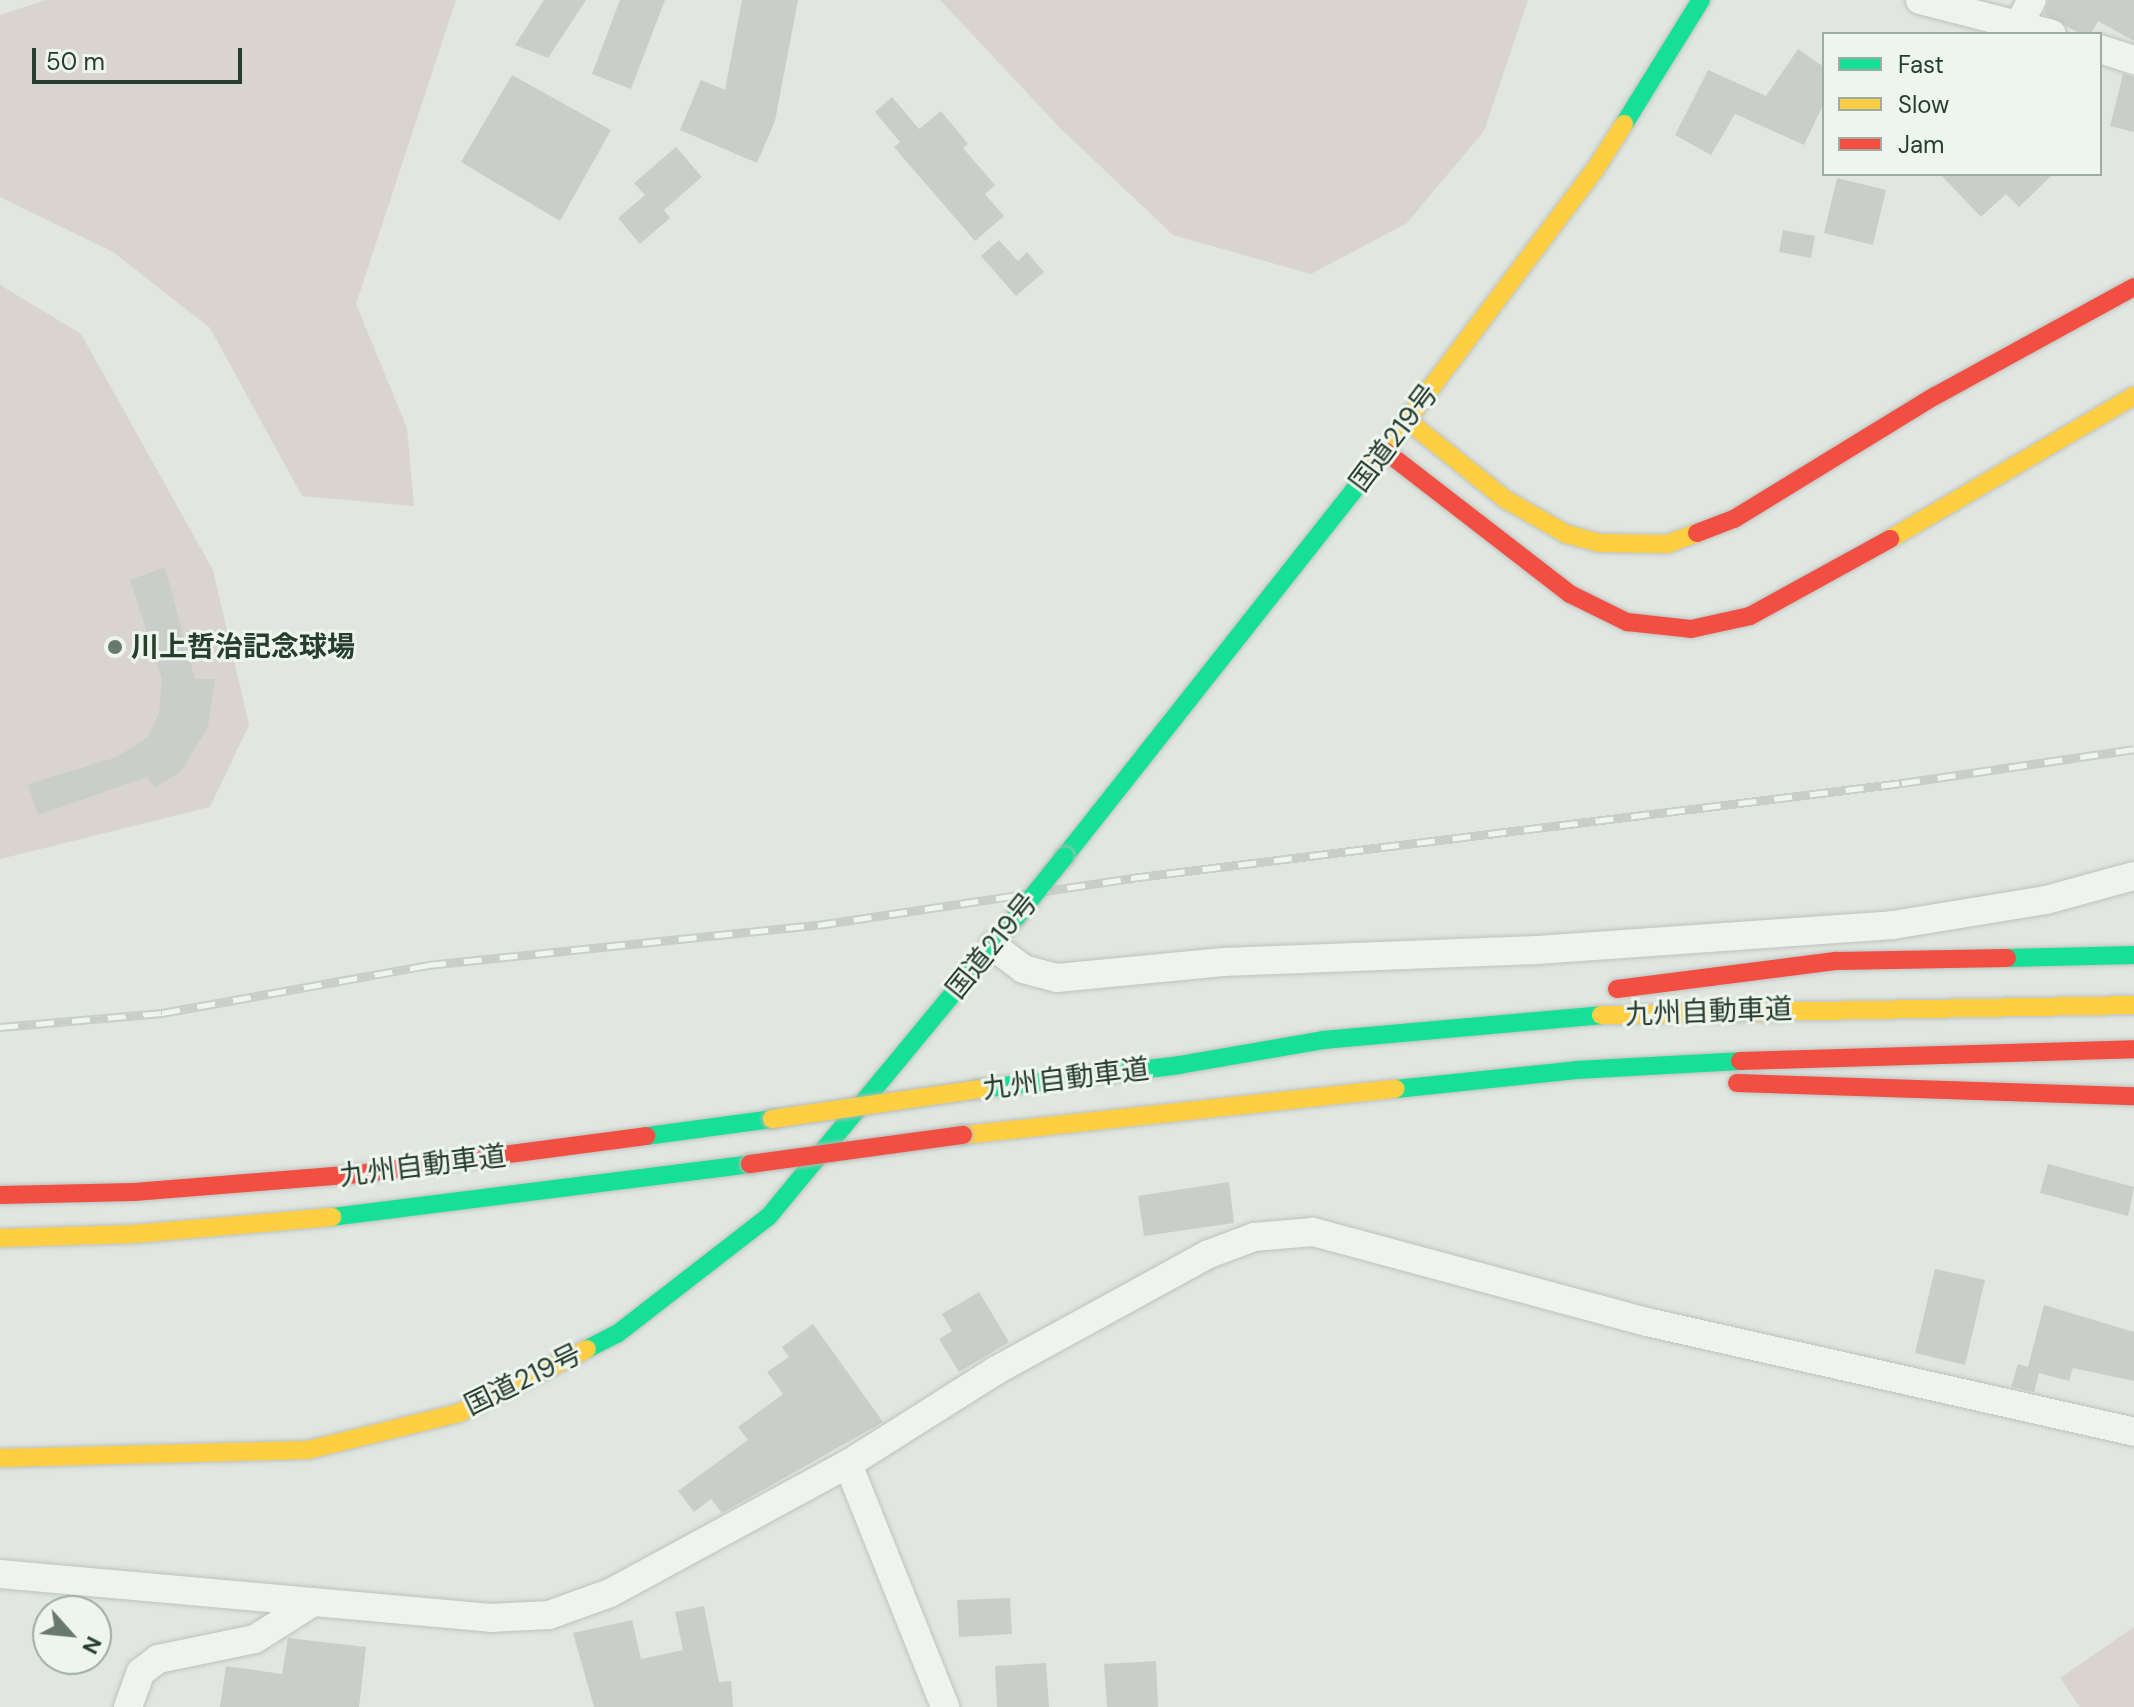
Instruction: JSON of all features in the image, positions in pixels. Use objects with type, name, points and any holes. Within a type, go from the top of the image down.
[{"type":"highway","name":"国道219号","points":[[0,1458],[307,1450],[459,1413],[617,1334],[769,1216],[993,946],[1408,421],[1594,171],[1701,0]]},
{"type":"highway","points":[[1408,421],[1505,499],[1566,534],[1600,543],[1667,544],[1734,519],[1935,396],[2134,287]]},
{"type":"highway","points":[[1385,451],[1570,594],[1627,622],[1691,629],[1750,616],[1962,500],[2134,396]]},
{"type":"highway","points":[[1595,992],[1837,961],[2134,955]]},
{"type":"highway","points":[[1323,1040],[1550,1000]]},
{"type":"highway","name":"九州自動車道","points":[[0,1195],[134,1192],[358,1174],[979,1089],[1179,1065],[1323,1040],[1585,1015],[2134,1005]]},
{"type":"highway","name":"九州自動車道","points":[[0,1238],[268,1224],[963,1135],[1576,1070],[2134,1049]]},
{"type":"highway","points":[[1576,1070],[1809,1089],[2134,1096]]},
{"type":"street","points":[[1920,0],[2025,12],[2050,32]]},
{"type":"street","points":[[2102,50],[2134,60]]},
{"type":"street","points":[[993,946],[1023,969],[1057,978],[1223,962],[1537,950],[1893,925],[2046,900],[2134,876]]},
{"type":"street","points":[[0,1574],[491,1618],[549,1615],[610,1593],[848,1464],[995,1371],[1209,1254],[1254,1237],[1313,1232],[1361,1240],[1647,1322],[2134,1432]]},
{"type":"street","points":[[848,1464],[945,1707]]},
{"type":"street","points":[[128,1707],[141,1672],[158,1659],[255,1639],[313,1602]]},
{"type":"shaded area","points":[[46,0],[456,0],[356,304],[407,428],[414,506],[302,496],[210,328],[113,252],[0,197],[0,15]]},
{"type":"shaded area","points":[[940,0],[1528,0],[1484,131],[1407,223],[1311,274],[1173,235],[1059,127]]},
{"type":"shaded area","name":"川上哲治記念球場","points":[[0,285],[81,334],[213,570],[249,725],[210,807],[0,859]]},
{"type":"shaded area","points":[[2134,1627],[2134,1707],[2080,1707],[2060,1678]]},
{"type":"building","points":[[544,0],[586,0],[548,58],[515,45]]},
{"type":"building","points":[[620,0],[665,0],[631,89],[592,74]]},
{"type":"building","points":[[742,0],[798,0],[775,121],[757,163],[680,130],[701,80],[725,90]]},
{"type":"building","points":[[2049,0],[2134,0],[2134,41],[2098,21],[2092,32],[2077,32],[2044,14]]},
{"type":"building","points":[[1798,49],[1822,66],[1822,107],[1804,145],[1735,114],[1711,155],[1675,135],[1708,70],[1766,96]]},
{"type":"building","points":[[2123,74],[2134,77],[2134,132],[2110,126]]},
{"type":"building","points":[[512,75],[611,130],[560,221],[461,162]]},
{"type":"building","points":[[892,97],[919,129],[941,111],[968,144],[963,148],[995,185],[985,194],[1004,216],[975,241],[894,147],[900,142],[875,112]]},
{"type":"building","points":[[676,147],[702,177],[664,210],[670,218],[640,244],[618,218],[645,195],[634,183]]},
{"type":"building","points":[[1942,176],[2051,176],[2019,207],[2006,194],[1981,217]]},
{"type":"building","points":[[1837,178],[1886,190],[1873,245],[1824,233]]},
{"type":"building","points":[[1783,230],[1815,236],[1811,258],[1779,252]]},
{"type":"building","points":[[999,240],[1018,261],[1027,252],[1044,272],[1016,296],[981,256]]},
{"type":"building","points":[[165,567],[195,679],[215,679],[208,727],[181,771],[155,788],[147,777],[38,815],[28,784],[117,757],[148,737],[159,713],[162,679],[130,580]]},
{"type":"building","points":[[2048,1164],[2134,1187],[2128,1216],[2040,1193]]},
{"type":"building","points":[[1229,1182],[1234,1223],[1144,1236],[1138,1196]]},
{"type":"building","points":[[1935,1269],[1985,1280],[1965,1365],[1915,1353]]},
{"type":"building","points":[[979,1292],[1009,1342],[959,1372],[939,1339],[952,1331],[942,1314]]},
{"type":"building","points":[[2044,1305],[2134,1332],[2134,1381],[2073,1368],[2069,1381],[2039,1373],[2034,1392],[2011,1387],[2018,1364],[2028,1367]]},
{"type":"building","points":[[813,1324],[883,1422],[722,1513],[711,1499],[694,1512],[678,1491],[748,1440],[738,1427],[783,1394],[767,1372],[789,1357],[782,1347]]},
{"type":"building","points":[[1010,1598],[1012,1634],[959,1637],[957,1600]]},
{"type":"building","points":[[704,1606],[719,1682],[731,1681],[733,1707],[594,1707],[573,1633],[632,1620],[641,1659],[683,1650],[675,1612]]},
{"type":"building","points":[[288,1638],[366,1647],[359,1707],[220,1707],[226,1666],[282,1674]]},
{"type":"building","points":[[1156,1661],[1158,1707],[1107,1707],[1104,1664]]},
{"type":"building","points":[[1046,1663],[1049,1707],[997,1707],[995,1666]]},
{"type":"railway","points":[[0,1027],[162,1013],[428,965],[818,925],[1131,878],[1902,783],[2134,749]]},
{"type":"traffic: fast","points":[[1624,124],[1701,0]]},
{"type":"traffic: fast","points":[[1065,856],[1361,481]]},
{"type":"traffic: fast","points":[[1016,917],[1065,856]]},
{"type":"traffic: fast","points":[[587,1349],[617,1334],[769,1216],[1016,917]]},
{"type":"traffic: fast","points":[[2007,958],[2134,955]]},
{"type":"traffic: fast","points":[[979,1089],[1179,1065],[1323,1040],[1601,1015]]},
{"type":"traffic: fast","points":[[1396,1089],[1576,1070],[1740,1061]]},
{"type":"traffic: fast","points":[[647,1136],[772,1119]]},
{"type":"traffic: fast","points":[[332,1217],[750,1164]]},
{"type":"traffic: slow","points":[[1361,481],[1594,171],[1624,124]]},
{"type":"traffic: slow","points":[[1890,539],[2134,396]]},
{"type":"traffic: slow","points":[[1408,421],[1505,499],[1566,534],[1600,543],[1667,544],[1697,533]]},
{"type":"traffic: slow","points":[[1601,1015],[2134,1005]]},
{"type":"traffic: slow","points":[[772,1119],[979,1089]]},
{"type":"traffic: slow","points":[[963,1135],[1396,1089]]},
{"type":"traffic: slow","points":[[0,1238],[133,1234],[332,1217]]},
{"type":"traffic: slow","points":[[0,1458],[307,1450],[459,1413],[587,1349]]},
{"type":"traffic: jam","points":[[1697,533],[1734,519],[1935,396],[2134,287]]},
{"type":"traffic: jam","points":[[1385,451],[1570,594],[1627,622],[1691,629],[1750,616],[1890,539]]},
{"type":"traffic: jam","points":[[1617,989],[1837,961],[2007,958]]},
{"type":"traffic: jam","points":[[1740,1061],[2134,1049]]},
{"type":"traffic: jam","points":[[1737,1083],[2134,1096]]},
{"type":"traffic: jam","points":[[750,1164],[963,1135]]},
{"type":"traffic: jam","points":[[0,1195],[134,1192],[358,1174],[647,1136]]},
{"type":"place","name":"川上哲治記念球場","points":[[115,647]]}]
